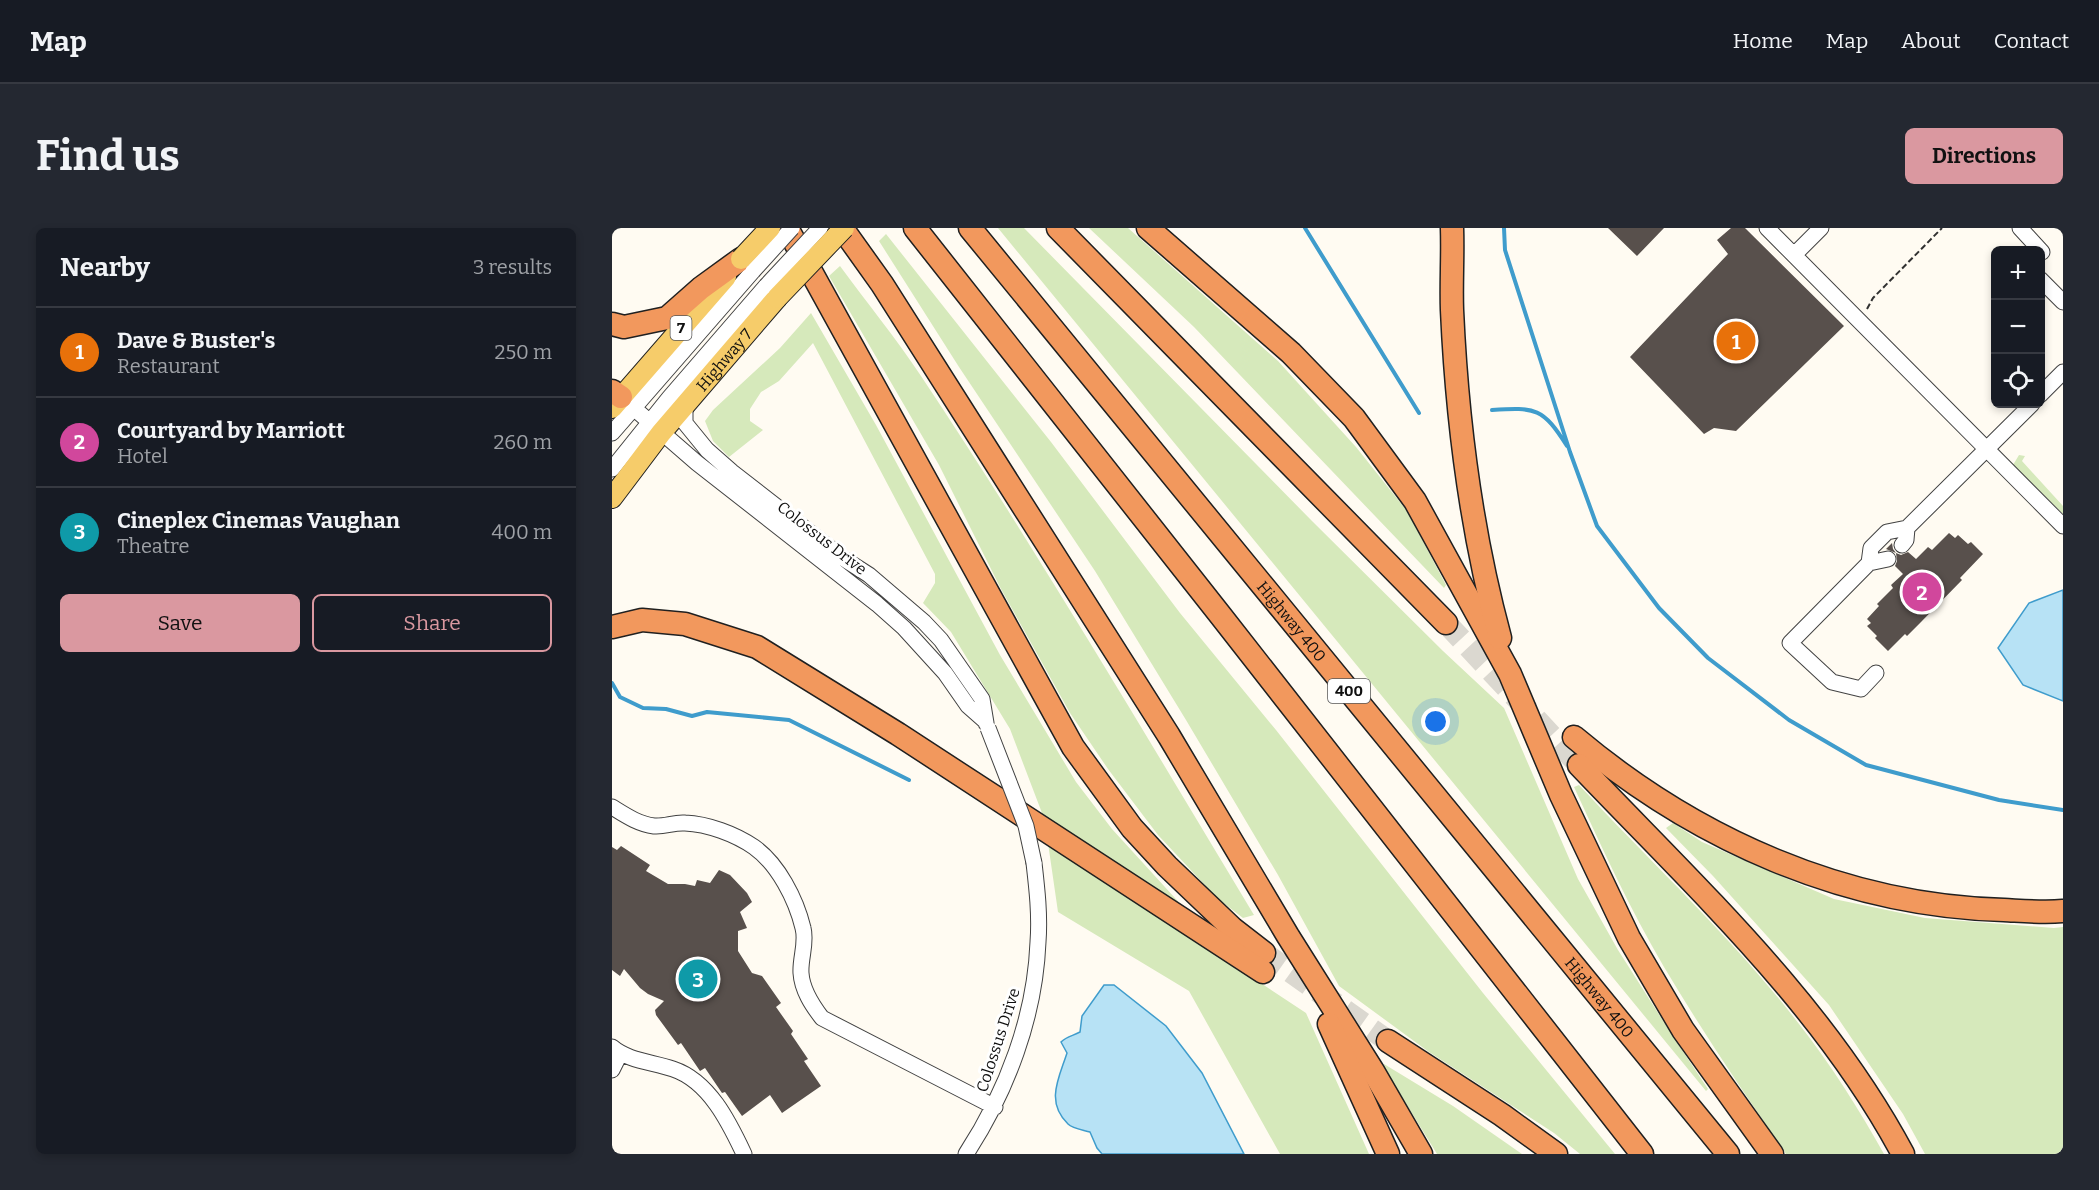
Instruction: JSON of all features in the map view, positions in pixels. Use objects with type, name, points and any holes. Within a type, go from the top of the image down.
[{"type":"highway","points":[[765,228],[819,308],[841,325]]},
{"type":"highway","points":[[612,627],[642,620],[685,624],[757,646],[1264,963],[1132,828],[1078,755],[1048,705],[787,228]]},
{"type":"highway","points":[[843,228],[882,284],[1163,726],[1421,1154]]},
{"type":"highway","points":[[915,228],[1229,625],[1642,1154]]},
{"type":"highway","name":"Highway 400","points":[[970,228],[1728,1154]]},
{"type":"highway","points":[[1058,228],[1446,622]]},
{"type":"highway","points":[[1148,228],[1291,353],[1354,418],[1415,501],[1510,675],[1561,795],[1629,938],[1683,1030],[1772,1154]]},
{"type":"highway","points":[[1452,228],[1452,309],[1463,453],[1470,506],[1484,574],[1510,675]]},
{"type":"highway","points":[[612,324],[624,327],[667,318],[701,288],[747,265]]},
{"type":"highway","points":[[1574,737],[1620,774],[1669,807],[1754,852],[1801,871],[1911,901],[1974,910],[2063,911]]},
{"type":"highway","points":[[1579,765],[1782,980],[1844,1058],[1903,1154]]},
{"type":"highway","points":[[1288,936],[1388,1154]]},
{"type":"highway","points":[[1388,1041],[1463,1089],[1556,1154]]},
{"type":"main road","name":"7","points":[[620,401],[747,265],[770,228]]},
{"type":"main road","name":"Highway 7","points":[[612,498],[655,428],[685,406],[772,292],[843,228]]},
{"type":"street","points":[[747,265],[792,228]]},
{"type":"street","points":[[612,469],[655,428],[772,292],[820,228]]},
{"type":"street","points":[[1767,228],[2063,526]]},
{"type":"street","points":[[2020,228],[2036,246]]},
{"type":"street","points":[[1794,255],[1819,229]]},
{"type":"street","points":[[2045,284],[2063,302]]},
{"type":"street","points":[[2045,390],[2063,372]]},
{"type":"street","points":[[612,433],[620,401]]},
{"type":"street","name":"Colossus Drive","points":[[620,401],[697,463],[728,478]]},
{"type":"street","name":"Colossus Drive","points":[[685,406],[685,423],[728,478],[904,628],[945,674],[968,706],[987,724],[1026,826],[1034,863],[1038,902],[1038,942],[1033,992],[1009,1072],[995,1107],[966,1154]]},
{"type":"street","points":[[1869,563],[1871,548],[1887,532],[1907,528],[2028,408]]},
{"type":"street","points":[[1902,545],[1907,528]]},
{"type":"street","points":[[1876,674],[1860,689],[1832,682],[1790,643],[1869,563],[1888,559]]},
{"type":"street","points":[[612,807],[639,822],[652,826],[668,826],[683,822],[703,825],[725,832],[754,847],[779,874],[790,895],[803,928],[801,973],[805,989],[812,1005],[822,1018],[995,1107]]},
{"type":"street","points":[[612,1070],[616,1050],[673,1069],[693,1079],[724,1115],[744,1154]]},
{"type":"path","points":[[1860,320],[1873,298],[1942,228]]},
{"type":"green space","points":[[998,228],[1024,228],[1312,521],[1504,708],[1578,879],[1618,950],[1708,1089],[1706,1091]]},
{"type":"green space","points":[[1089,228],[1128,228],[1278,361],[1356,447],[1407,511],[1446,585],[1444,588],[1194,327]]},
{"type":"green space","points":[[886,234],[1051,442],[1180,613],[1276,730],[1483,993],[1615,1154],[1580,1154],[1554,1133],[1429,1052],[1339,986],[1278,875],[1095,571],[959,367],[879,241]]},
{"type":"green space","points":[[840,266],[892,334],[1007,509],[1254,915],[1243,918],[1217,898],[1158,835],[1108,769],[1070,713],[1001,589],[939,465],[829,276]]},
{"type":"green space","points":[[811,313],[876,425],[1000,655],[1076,782],[1112,829],[1185,909],[1065,832],[1042,813],[1010,729],[951,632],[923,603],[935,583],[935,574],[813,343],[779,381],[761,392],[750,409],[750,421],[763,430],[729,457],[713,441],[705,421],[713,410],[780,348]]},
{"type":"green space","points":[[2019,455],[2025,456],[2022,461],[2063,506],[2063,514],[2013,465]]},
{"type":"green space","points":[[1579,785],[1720,931],[1774,992],[1833,1071],[1884,1154],[1786,1154],[1708,1038],[1652,945],[1574,787]]},
{"type":"green space","points":[[1673,823],[1702,842],[1834,899],[1925,918],[2063,927],[2063,1154],[1925,1154],[1903,1114],[1829,1005],[1713,876],[1666,828]]},
{"type":"green space","points":[[1048,843],[1306,1013],[1369,1154],[1280,1154],[1189,991],[1058,912]]},
{"type":"green space","points":[[1384,1064],[1453,1106],[1522,1154],[1437,1154],[1383,1066]]},
{"type":"water","points":[[2063,590],[2063,701],[2023,685],[1998,648],[2029,603]]},
{"type":"water","points":[[1104,985],[1114,985],[1166,1026],[1202,1073],[1244,1154],[1102,1154],[1090,1132],[1070,1126],[1061,1116],[1055,1098],[1067,1053],[1061,1042],[1080,1032],[1082,1016]]},
{"type":"building","points":[[1608,228],[1664,228],[1637,256]]},
{"type":"building","points":[[1731,228],[1745,228],[1844,326],[1736,431],[1714,428],[1704,434],[1630,357],[1728,254],[1717,240]]},
{"type":"building","points":[[1949,533],[1955,538],[1958,535],[1968,544],[1971,542],[1983,554],[1960,578],[1962,580],[1921,622],[1888,651],[1867,626],[1871,623],[1867,619],[1879,606],[1877,604],[1893,588],[1891,585],[1903,574],[1895,566],[1896,553],[1901,555],[1908,552],[1916,559],[1928,547],[1932,550]]},
{"type":"building","points":[[1892,543],[1893,549],[1896,553],[1886,549]]},
{"type":"building","points":[[621,846],[650,865],[646,871],[668,884],[695,886],[697,880],[710,883],[719,870],[730,875],[747,893],[752,902],[740,912],[747,928],[738,931],[738,951],[752,973],[762,976],[781,1003],[776,1007],[793,1031],[791,1034],[808,1059],[804,1061],[821,1086],[782,1113],[770,1095],[742,1116],[705,1068],[700,1071],[681,1043],[678,1045],[656,1015],[655,1010],[664,1001],[640,988],[624,969],[620,976],[612,970],[612,847],[617,850]]},
{"type":"waterway","points":[[1305,228],[1419,413]]},
{"type":"waterway","points":[[1504,228],[1505,250],[1570,452],[1597,526],[1659,608],[1708,658],[1789,720],[1866,765],[1999,800],[2063,810]]},
{"type":"waterway","points":[[1492,410],[1519,409],[1537,413],[1551,424],[1567,446]]},
{"type":"waterway","points":[[612,683],[620,697],[643,708],[666,709],[692,716],[707,712],[789,720],[909,780]]},
{"type":"tunnel","points":[[1446,623],[1579,765]]},
{"type":"tunnel","points":[[1264,953],[1388,1041]]},
{"type":"place","name":"Dave & Buster's","points":[[1736,341]]},
{"type":"place","name":"Courtyard by Marriott","points":[[1922,592]]},
{"type":"place","name":"Cineplex Cinemas Vaughan","points":[[698,979]]}]
